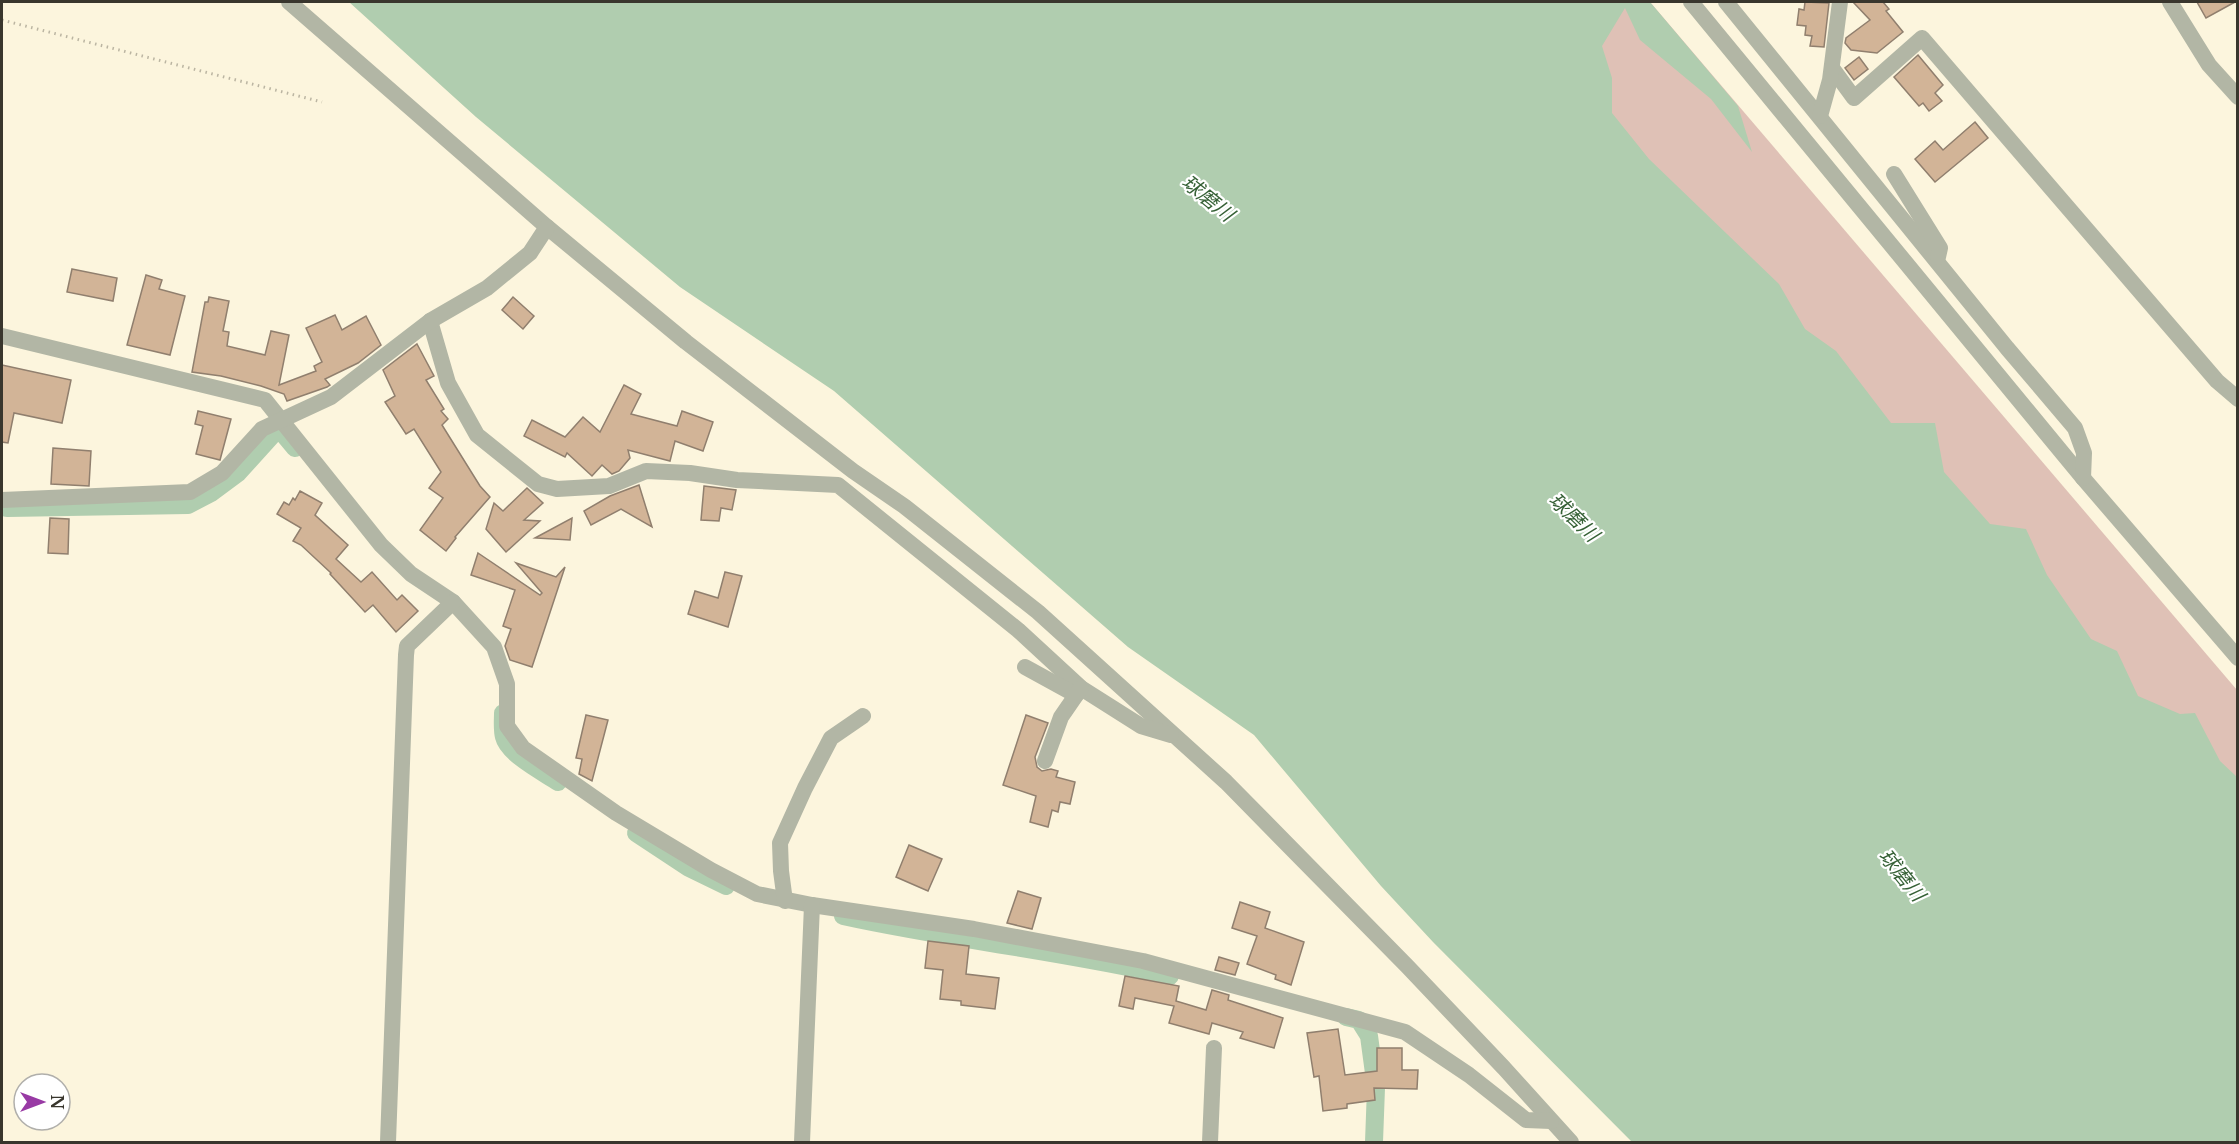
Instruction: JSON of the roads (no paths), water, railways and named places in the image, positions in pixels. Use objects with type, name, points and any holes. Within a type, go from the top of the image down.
[{"type":"street","points":[[289,2],[548,227],[686,342],[853,471],[904,506],[1038,612],[1226,782],[1504,1068],[1571,1143]]},
{"type":"street","points":[[1691,2],[2083,478],[2238,658]]},
{"type":"street","points":[[1726,2],[2007,348],[2075,428],[2084,453],[2083,478]]},
{"type":"street","points":[[1820,116],[1832,68],[1840,2]]},
{"type":"street","points":[[2170,2],[2209,65],[2234,86]]},
{"type":"street","points":[[1832,68],[1854,98],[1922,38],[2217,381],[2238,399]]},
{"type":"street","points":[[1894,174],[1940,248],[1937,261]]},
{"type":"street","points":[[2,500],[190,492],[222,473],[262,429],[331,396],[430,321],[487,288],[530,253],[548,227]]},
{"type":"street","points":[[430,321],[448,384],[477,435],[538,484],[565,489],[609,486],[646,471],[690,473],[737,480],[838,484],[1018,630],[1079,692]]},
{"type":"street","points":[[2,336],[265,400],[381,545],[411,574],[453,602],[494,647],[507,684],[507,726],[523,748],[616,813],[711,870],[757,894],[785,901],[974,929],[1143,961],[1405,1032],[1469,1075],[1526,1120],[1551,1121]]},
{"type":"street","points":[[388,1143],[406,655],[408,646],[453,602]]},
{"type":"street","points":[[1025,667],[1079,692],[1141,726],[1174,736]]},
{"type":"street","points":[[1045,761],[1061,717],[1079,692]]},
{"type":"street","points":[[785,901],[780,843],[831,738],[863,716]]},
{"type":"street","points":[[802,1143],[812,905]]},
{"type":"street","points":[[1210,1143],[1214,1048]]},
{"type":"water","name":"球磨川","points":[[349,2],[1650,2],[1738,106],[1752,152],[1711,99],[1640,40],[1625,8],[1602,46],[1612,78],[1612,113],[1649,159],[1779,284],[1805,329],[1836,351],[1891,423],[1935,423],[1944,472],[1990,524],[2026,529],[2047,575],[2091,639],[2117,651],[2138,696],[2180,714],[2195,713],[2220,761],[2237,777],[2237,1142],[1632,1142],[1433,942],[1381,886],[1254,735],[1128,647],[834,391],[680,287],[476,117]]},
{"type":"waterway","points":[[7,508],[188,505],[211,493],[238,473],[276,431],[280,430],[295,448]]},
{"type":"waterway","points":[[503,713],[504,737],[512,750],[558,782]]},
{"type":"waterway","points":[[636,833],[689,868],[726,886]]},
{"type":"waterway","points":[[843,916],[1089,959],[1170,976]]},
{"type":"waterway","points":[[1346,1017],[1359,1020],[1369,1036],[1376,1088],[1374,1142]]}]
